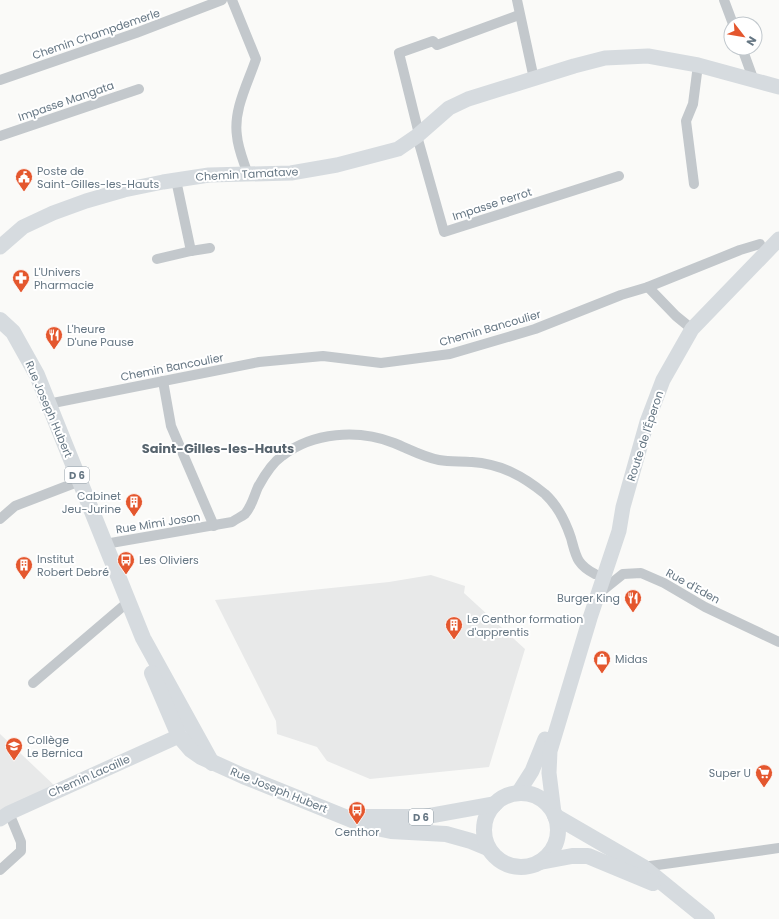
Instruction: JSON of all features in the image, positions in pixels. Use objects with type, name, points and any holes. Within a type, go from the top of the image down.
[{"type":"main road","name":"Rue Joseph Hubert","points":[[2,323],[21,345],[36,375],[143,638],[212,763]]},
{"type":"main road","name":"Rue Joseph Hubert","points":[[143,638],[153,675],[178,736],[191,750],[212,763],[367,826],[391,832],[458,837],[488,848]]},
{"type":"main road","points":[[178,736],[189,739],[204,749]]},
{"type":"main road","points":[[540,862],[550,853],[556,842],[558,829],[554,814],[548,804],[529,794],[518,793],[505,796],[495,804],[488,813],[484,825],[484,837],[488,848],[498,860],[511,867],[526,867],[540,862],[580,855],[588,856],[669,890]]},
{"type":"main road","name":"Rue Joseph Hubert","points":[[345,817],[423,817],[495,804]]},
{"type":"main road","points":[[554,814],[643,867],[669,890],[707,919]]},
{"type":"street","name":"Chemin Champdemerle","points":[[0,80],[136,33],[222,0]]},
{"type":"street","points":[[232,0],[256,59],[239,106],[237,121],[237,136],[248,175]]},
{"type":"street","points":[[517,0],[534,79]]},
{"type":"street","points":[[724,0],[730,16]]},
{"type":"street","points":[[418,135],[399,53],[432,41],[437,44],[519,14]]},
{"type":"street","name":"Chemin Tamatave","points":[[0,246],[23,227],[53,213],[86,201],[124,190],[209,175],[290,173],[337,166],[398,149],[418,135],[449,108],[468,99],[574,66],[605,58],[648,56],[698,65],[779,87]]},
{"type":"street","points":[[745,56],[754,81]]},
{"type":"street","points":[[694,184],[686,121],[693,104],[698,65]]},
{"type":"street","name":"Impasse Mangata","points":[[0,136],[139,89]]},
{"type":"street","name":"Impasse Perrot","points":[[418,135],[444,232],[619,176]]},
{"type":"street","points":[[176,180],[191,251]]},
{"type":"street","name":"Route de l'Éperon","points":[[554,814],[550,773],[550,751],[590,618],[619,531],[623,507],[647,422],[660,387],[692,329],[779,239]]},
{"type":"street","name":"Chemin Bancoulier","points":[[48,404],[267,361],[323,356],[381,363],[450,354],[535,329],[621,295],[648,287],[740,250],[760,244]]},
{"type":"street","points":[[158,259],[210,248]]},
{"type":"street","points":[[648,287],[676,316],[692,329]]},
{"type":"street","name":"Rue Mimi Joson","points":[[163,381],[171,426],[214,526]]},
{"type":"street","name":"Rue Mimi Joson","points":[[105,544],[232,522],[244,514],[269,469],[281,456],[319,438],[337,434],[355,435],[378,438],[425,456],[441,460],[487,463],[518,474],[531,482],[549,498],[569,530],[578,560],[595,574]]},
{"type":"street","points":[[0,520],[15,506],[80,481]]},
{"type":"street","name":"Route de l'Éperon","points":[[518,793],[539,757],[595,574],[611,530],[623,507]]},
{"type":"street","name":"Rue d'Eden","points":[[598,594],[623,574],[641,573],[664,583],[705,607],[779,642]]},
{"type":"street","points":[[590,618],[590,607],[598,579],[595,574]]},
{"type":"street","points":[[33,683],[128,602]]},
{"type":"street","name":"Chemin Lacaille","points":[[4,816],[178,736]]},
{"type":"street","points":[[0,870],[21,851],[21,842],[4,816]]},
{"type":"street","points":[[643,867],[779,848]]},
{"type":"shaded area","points":[[431,575],[465,586],[464,593],[525,649],[489,767],[370,779],[327,761],[317,747],[277,734],[276,721],[215,600],[389,582]]},
{"type":"shaded area","name":"Collège Le Bernica","points":[[0,734],[57,788],[0,817]]},
{"type":"place","name":"Poste de Saint-Gilles-les-Hauts","points":[[24,192]]},
{"type":"place","name":"L'Univers Pharmacie","points":[[21,293]]},
{"type":"place","name":"L'heure D'une Pause","points":[[54,350]]},
{"type":"place","name":"Cabinet Jeu-Jurine","points":[[134,517]]},
{"type":"place","name":"Les Oliviers","points":[[126,575]]},
{"type":"place","name":"Institut Robert Debré","points":[[24,580]]},
{"type":"place","name":"Burger King","points":[[633,613]]},
{"type":"place","name":"Le Centhor formation d'apprentis","points":[[454,640]]},
{"type":"place","name":"Midas","points":[[602,674]]},
{"type":"place","name":"Collège Le Bernica","points":[[14,761]]},
{"type":"place","name":"Super U","points":[[764,788]]},
{"type":"place","name":"Centhor","points":[[357,825]]},
{"type":"district","name":"Saint-Gilles-les-Hauts","points":[[218,448]]}]
